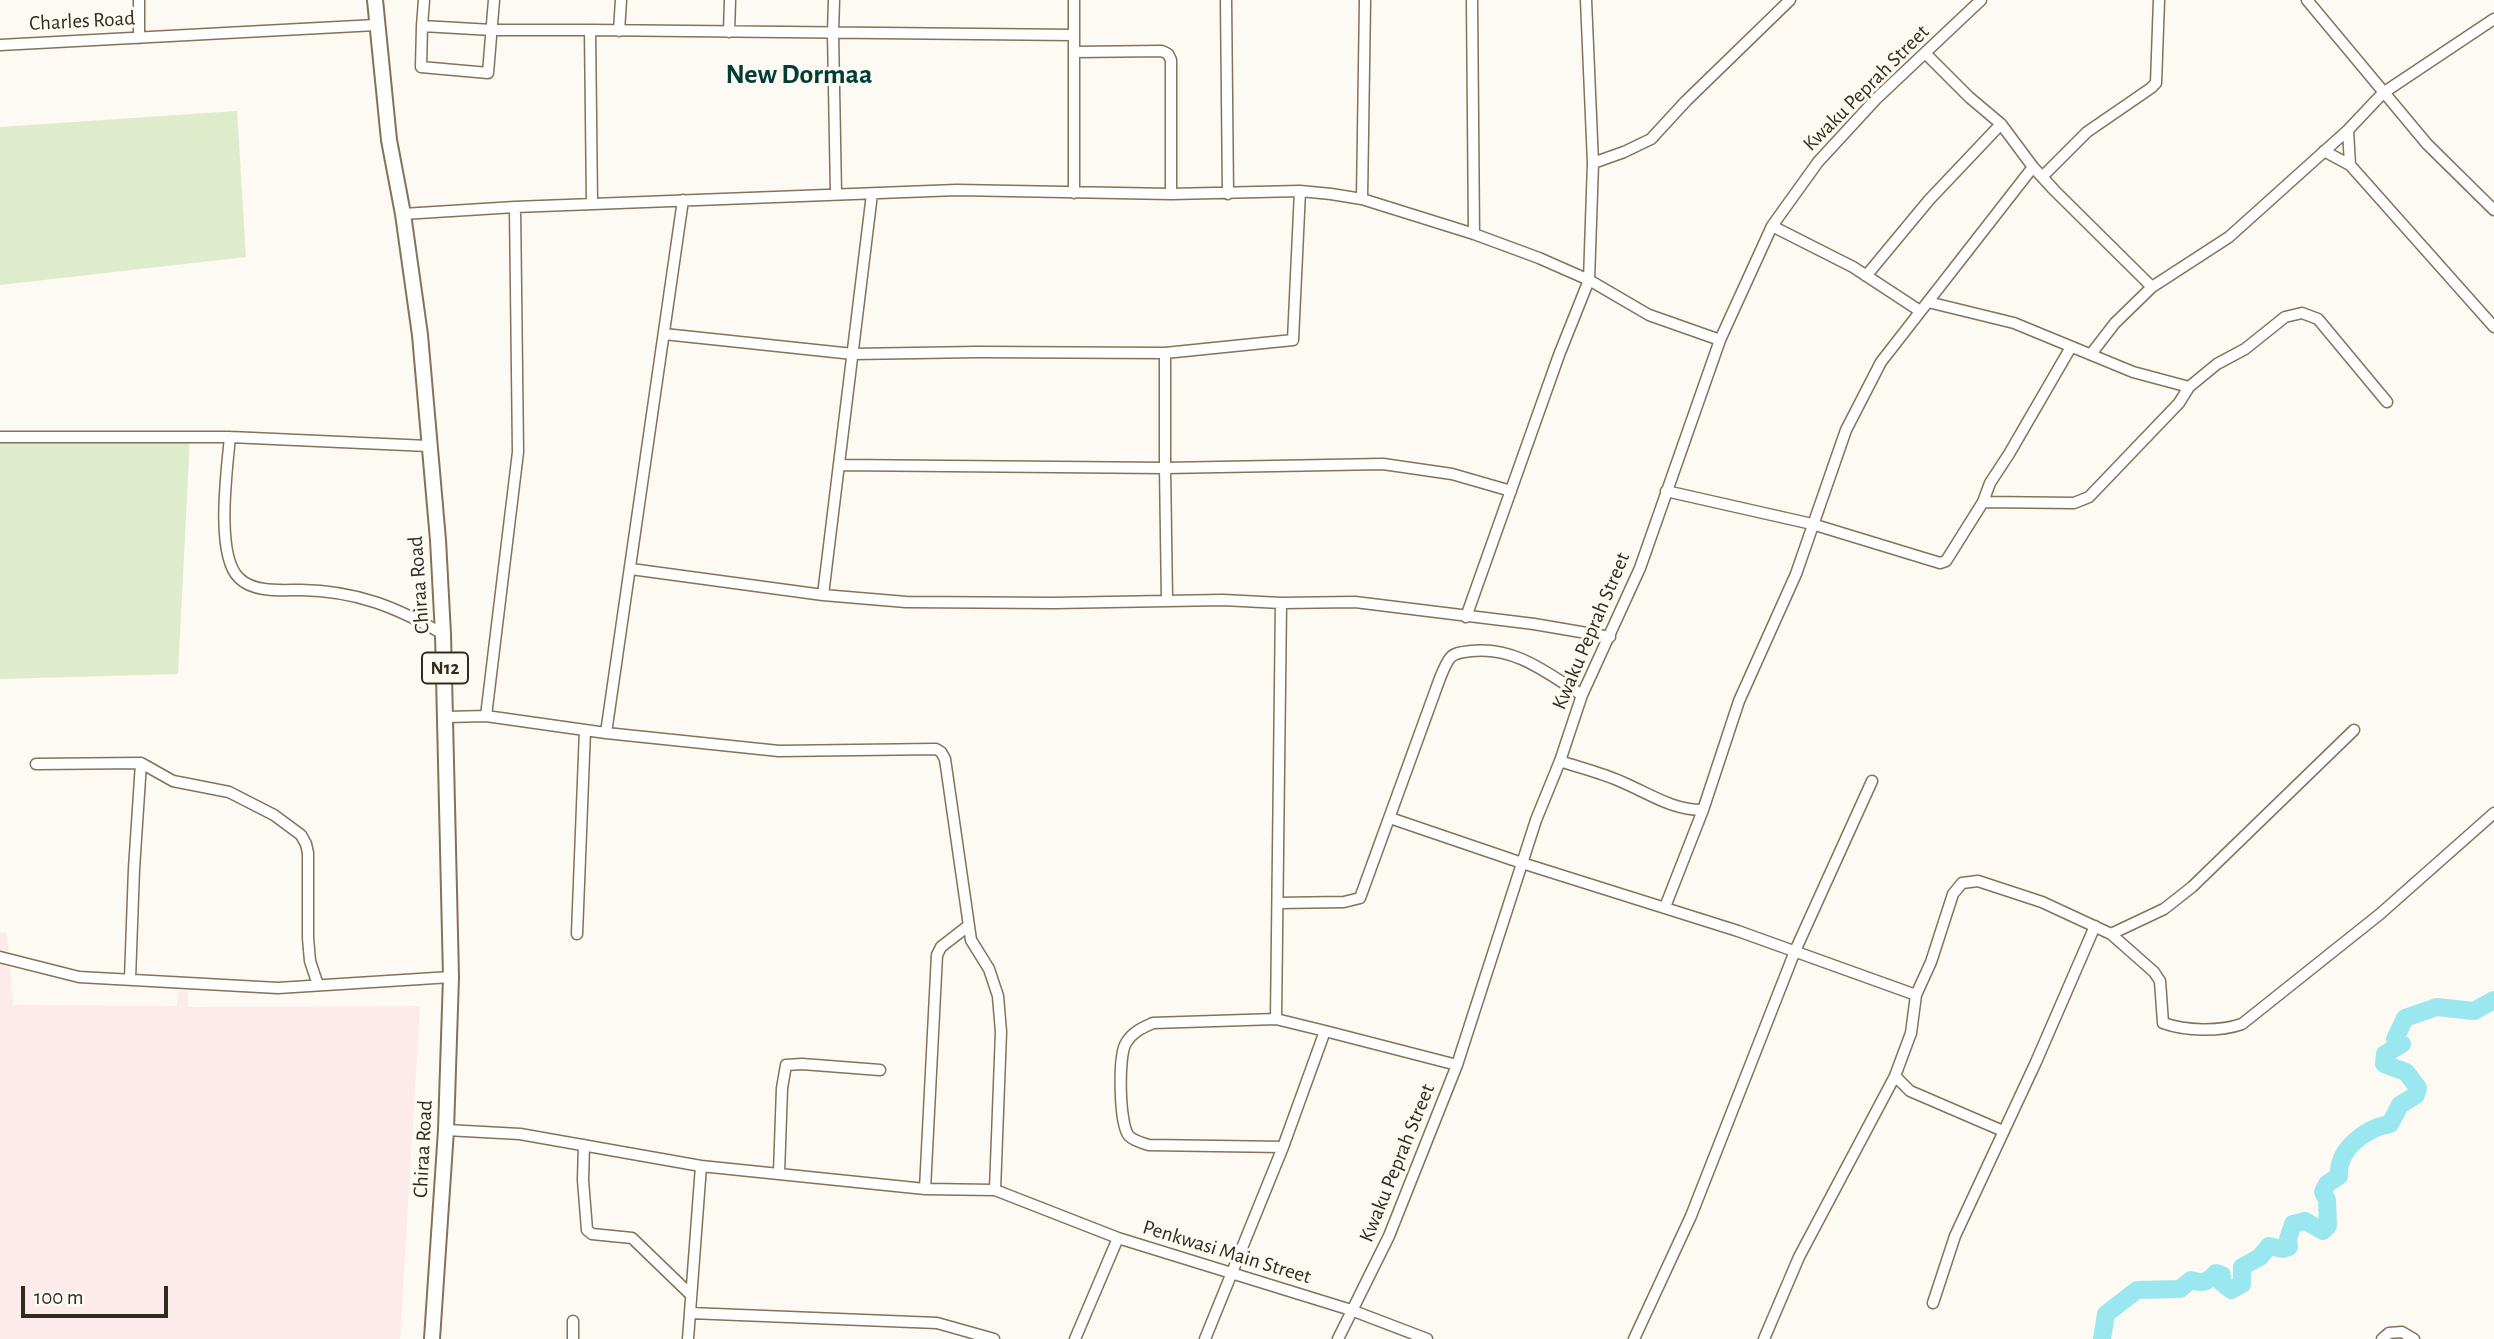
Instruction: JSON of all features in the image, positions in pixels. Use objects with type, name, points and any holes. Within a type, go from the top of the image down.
[{"type":"highway","name":"Chiraa Road","points":[[375,0],[389,140],[403,214],[420,335],[438,540],[447,717],[451,977],[446,1130],[432,1339]]},
{"type":"street","points":[[139,0],[139,38]]},
{"type":"street","points":[[424,0],[421,67],[485,73],[489,68],[494,0]]},
{"type":"street","points":[[620,31],[621,0]]},
{"type":"street","points":[[729,32],[730,0]]},
{"type":"street","points":[[834,0],[836,194]]},
{"type":"street","points":[[1074,0],[1074,192]]},
{"type":"street","points":[[1226,0],[1228,194]]},
{"type":"street","points":[[1362,199],[1365,0]]},
{"type":"street","points":[[1472,0],[1474,234]]},
{"type":"street","points":[[1466,617],[1559,355],[1589,280],[1593,163],[1586,0]]},
{"type":"street","points":[[1593,163],[1651,139],[1686,101],[1790,0]]},
{"type":"street","name":"Kwaku Peprah Street","points":[[1338,1339],[1389,1236],[1457,1065],[1522,863],[1582,695],[1640,568],[1720,340],[1772,226],[1818,162],[1876,99],[1981,0]]},
{"type":"street","points":[[2042,177],[2087,132],[2156,83],[2159,0]]},
{"type":"street","points":[[2307,0],[2383,93],[2452,171],[2494,211]]},
{"type":"street","points":[[2091,354],[2115,323],[2152,287],[2229,237],[2348,130],[2383,93],[2494,19]]},
{"type":"street","name":"Charles Road","points":[[0,45],[376,25]]},
{"type":"street","points":[[422,26],[492,30],[1074,35]]},
{"type":"street","points":[[590,30],[592,204]]},
{"type":"street","points":[[1074,52],[1162,51],[1168,54],[1171,60],[1171,194]]},
{"type":"street","points":[[1926,54],[2001,124],[2042,177],[2152,287]]},
{"type":"street","points":[[1866,276],[1929,200],[2001,124]]},
{"type":"street","points":[[2348,130],[2350,165]]},
{"type":"street","points":[[2324,151],[2350,165],[2494,327]]},
{"type":"street","points":[[1665,907],[1703,810],[1739,701],[1796,574],[1846,430],[1867,387],[1881,362],[2033,167]]},
{"type":"street","points":[[403,214],[514,206],[957,190],[1171,194],[1300,191],[1362,199],[1474,234],[1589,280],[1649,315],[1720,340]]},
{"type":"street","points":[[664,334],[853,354],[1165,354],[1293,340],[1300,191]]},
{"type":"street","points":[[822,595],[872,194]]},
{"type":"street","points":[[606,733],[683,200]]},
{"type":"street","points":[[486,716],[518,452],[514,206]]},
{"type":"street","points":[[1772,226],[1866,276],[1920,311]]},
{"type":"street","points":[[1928,302],[2014,323],[2133,372],[2189,387]]},
{"type":"street","points":[[1983,502],[2074,503],[2089,497],[2179,403],[2189,387],[2217,364],[2245,349],[2285,317],[2302,313],[2318,319],[2387,402]]},
{"type":"street","points":[[1666,491],[1812,524],[1940,563],[1946,561],[1983,502],[1994,476],[2071,347]]},
{"type":"street","points":[[1165,354],[1167,600]]},
{"type":"street","points":[[0,438],[230,436],[428,446]]},
{"type":"street","points":[[230,436],[224,541],[231,567],[239,578],[247,584],[265,589],[326,590],[361,596],[408,614],[443,634]]},
{"type":"street","points":[[840,465],[1165,468],[1383,464],[1452,474],[1511,491]]},
{"type":"street","points":[[631,569],[822,595],[906,603],[1167,600],[1365,603],[1534,624],[1609,637]]},
{"type":"street","points":[[1276,1019],[1281,603]]},
{"type":"street","points":[[1278,902],[1345,902],[1360,898],[1440,678],[1449,659],[1456,653],[1512,653],[1582,695]]},
{"type":"street","points":[[447,717],[486,716],[606,733],[779,751],[936,749],[941,752],[945,759],[971,940],[989,969],[998,996],[1001,1032],[995,1190]]},
{"type":"street","points":[[577,934],[585,730]]},
{"type":"street","points":[[2110,934],[2164,909],[2192,887],[2354,730]]},
{"type":"street","points":[[1560,761],[1618,780],[1665,804],[1685,810],[1703,810]]},
{"type":"street","points":[[36,764],[141,763],[173,781],[229,792],[275,815],[301,835],[308,853],[309,952],[318,985]]},
{"type":"street","points":[[131,979],[141,763]]},
{"type":"street","points":[[1634,1339],[1691,1216],[1796,951],[1872,781]]},
{"type":"street","points":[[1764,1339],[1799,1257],[1895,1076],[1911,1033],[1916,995],[1931,961],[1953,894],[1962,883],[1978,881],[2042,902],[2110,934],[2154,972],[2160,981],[2163,1023],[2204,1028],[2233,1027],[2242,1024],[2380,914],[2494,813]]},
{"type":"street","points":[[1390,818],[1796,951],[1916,995]]},
{"type":"street","points":[[925,1189],[937,955],[942,947],[968,926]]},
{"type":"street","points":[[1933,1303],[1955,1236],[2036,1062],[2095,926]]},
{"type":"street","points":[[0,957],[64,975],[278,988],[451,977]]},
{"type":"street","points":[[1283,1147],[1149,1145],[1128,1135],[1124,1126],[1122,1101],[1121,1069],[1124,1045],[1135,1031],[1153,1023],[1276,1019],[1457,1065]]},
{"type":"street","points":[[1205,1339],[1283,1147],[1325,1031]]},
{"type":"street","points":[[779,1172],[782,1088],[786,1065],[880,1070]]},
{"type":"street","points":[[1895,1076],[1910,1091],[2003,1130]]},
{"type":"street","points":[[446,1130],[520,1134],[701,1166],[925,1189],[995,1190],[1118,1238]]},
{"type":"street","points":[[584,1145],[583,1180],[587,1230],[592,1234],[632,1238],[691,1295]]},
{"type":"street","points":[[688,1339],[701,1166]]},
{"type":"street","name":"Penkwasi Main Street","points":[[1075,1339],[1118,1238],[1351,1310],[1427,1339]]},
{"type":"street","points":[[690,1313],[937,1323],[994,1339]]},
{"type":"street","points":[[573,1321],[573,1339]]},
{"type":"street","points":[[2382,1339],[2389,1333],[2402,1332],[2414,1339]]},
{"type":"shaded area","points":[[0,932],[7,933],[13,1005],[177,1006],[178,990],[188,991],[188,1007],[420,1006],[400,1339],[0,1339]]},
{"type":"green space","points":[[237,111],[246,257],[0,285],[0,127]]},
{"type":"green space","points":[[190,437],[178,674],[0,679],[0,442]]},
{"type":"waterway","points":[[2102,1339],[2106,1314],[2137,1290],[2180,1289],[2191,1280],[2205,1281],[2216,1273],[2222,1275],[2222,1283],[2231,1290],[2242,1284],[2242,1267],[2260,1257],[2269,1246],[2283,1249],[2289,1247],[2288,1239],[2293,1224],[2305,1221],[2323,1231],[2328,1226],[2327,1200],[2323,1192],[2327,1184],[2339,1176],[2340,1166],[2348,1149],[2363,1135],[2390,1124],[2400,1105],[2416,1095],[2418,1088],[2406,1072],[2384,1064],[2385,1054],[2402,1044],[2395,1039],[2405,1018],[2437,1007],[2474,1011],[2494,1000]]},
{"type":"district","name":"New Dormaa","points":[[799,75]]}]
